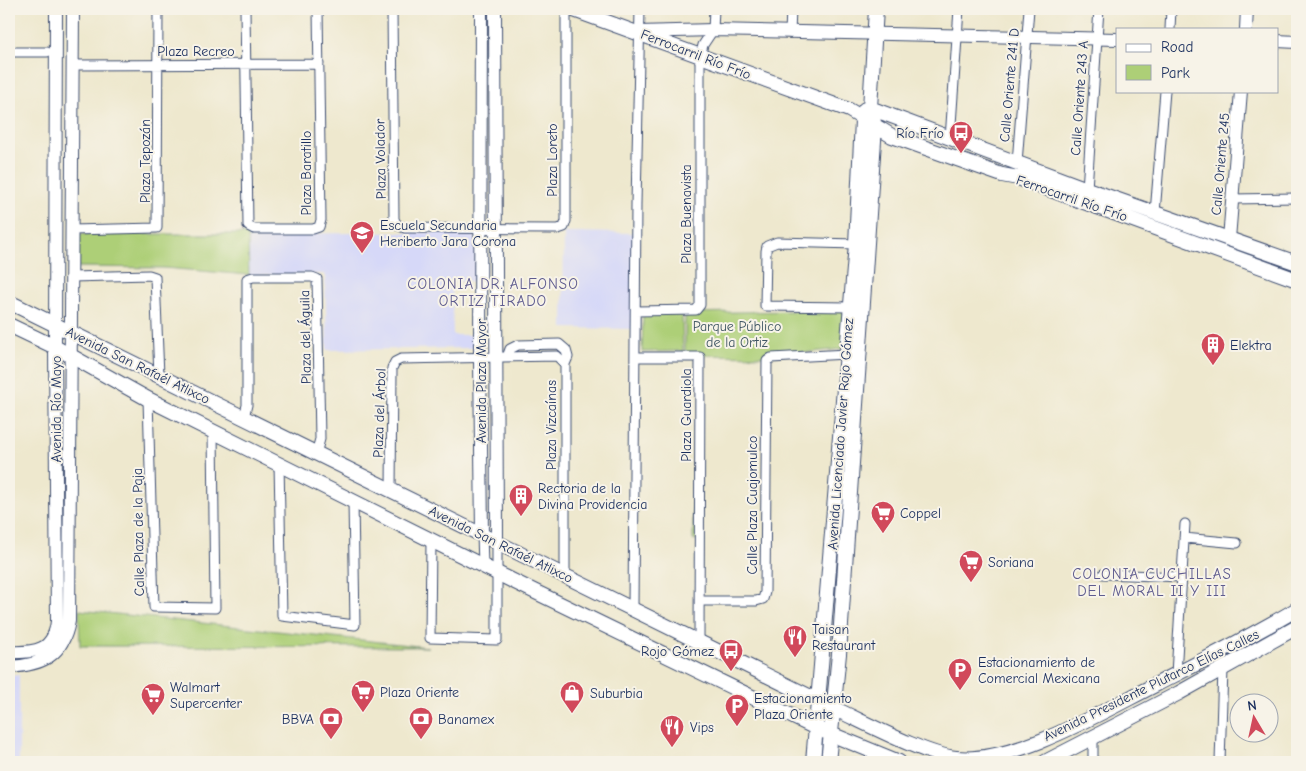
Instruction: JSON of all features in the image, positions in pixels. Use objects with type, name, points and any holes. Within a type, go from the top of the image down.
[{"type":"main road","name":"Ferrocarril Río Frío","points":[[571,9],[849,110],[950,139],[1297,263]]},
{"type":"main road","name":"Avenida Licenciado Javier Rojo Gómez","points":[[813,762],[876,9]]},
{"type":"main road","name":"Avenida Licenciado Javier Rojo Gómez","points":[[828,762],[875,126],[866,114]]},
{"type":"main road","name":"Ferrocarril Río Frío","points":[[875,126],[892,136],[1002,175],[1018,178],[1297,280]]},
{"type":"main road","name":"Avenida San Rafaél Atlixco","points":[[9,302],[391,491],[699,640],[833,708],[928,750],[954,758],[976,759],[1001,754]]},
{"type":"main road","name":"Avenida San Rafaél Atlixco","points":[[9,325],[55,347],[148,399],[498,574],[816,728],[899,762]]},
{"type":"main road","name":"Avenida Presidente Plutarco Elías Calles","points":[[1001,754],[1040,740],[1088,719],[1247,638],[1297,609]]},
{"type":"main road","points":[[1049,761],[1223,669],[1297,627]]},
{"type":"street","name":"Avenida Río Mayo","points":[[24,659],[51,642],[57,627],[55,347],[56,9]]},
{"type":"street","name":"Avenida Río Mayo","points":[[24,659],[45,659],[61,646],[69,621],[73,9]]},
{"type":"street","name":"Plaza Tepozán","points":[[71,230],[157,228],[158,9]]},
{"type":"street","name":"Plaza Baratillo","points":[[245,9],[248,226],[254,229],[313,230],[319,227],[321,220],[318,9]]},
{"type":"street","name":"Plaza Volador","points":[[392,9],[394,219],[397,225],[405,228],[480,228]]},
{"type":"street","name":"Avenida Plaza Mayor","points":[[481,9],[480,358],[483,566]]},
{"type":"street","name":"Avenida Plaza Mayor","points":[[431,540],[430,638],[497,640],[501,357],[494,228],[495,9]]},
{"type":"street","name":"Plaza Loreto","points":[[480,228],[564,227],[566,9]]},
{"type":"street","points":[[633,609],[638,32],[640,9]]},
{"type":"street","points":[[700,57],[703,45],[713,30],[714,9]]},
{"type":"street","points":[[790,32],[791,9]]},
{"type":"street","points":[[950,139],[959,9]]},
{"type":"street","name":"Calle Oriente 241 D","points":[[1017,163],[1029,9]]},
{"type":"street","name":"Calle Oriente 243 A","points":[[1087,189],[1099,9]]},
{"type":"street","points":[[1170,28],[1171,9]]},
{"type":"street","points":[[1246,28],[1247,9]]},
{"type":"street","points":[[638,32],[713,30],[957,37],[1116,39]]},
{"type":"street","points":[[1278,42],[1297,42]]},
{"type":"street","points":[[9,52],[47,52]]},
{"type":"street","name":"Plaza Buenavista","points":[[636,311],[696,310],[700,305],[700,57]]},
{"type":"street","name":"Plaza Recreo","points":[[72,65],[319,64]]},
{"type":"street","points":[[1155,213],[1165,92]]},
{"type":"street","name":"Calle Oriente 245","points":[[1229,239],[1241,92]]},
{"type":"street","points":[[1233,199],[1297,198]]},
{"type":"street","points":[[850,307],[765,306],[766,252],[767,246],[777,242],[856,244]]},
{"type":"street","points":[[72,277],[149,275],[155,277],[157,283],[159,376]]},
{"type":"street","name":"Plaza del Águila","points":[[244,417],[247,405],[248,279],[253,277],[312,276],[317,279],[320,439],[316,454]]},
{"type":"street","name":"Calle Plaza Cuajomulco","points":[[700,601],[756,601],[763,599],[765,592],[765,366],[767,361],[778,357],[847,354]]},
{"type":"street","name":"Plaza Vizcaínas","points":[[480,358],[557,356],[565,364],[565,576]]},
{"type":"street","name":"Plaza Guardiola","points":[[635,357],[700,357],[699,640]]},
{"type":"street","name":"Plaza del Árbol","points":[[391,491],[392,368],[395,362],[401,359],[480,358]]},
{"type":"street","name":"Calle Plaza de la Paja","points":[[148,399],[154,607],[215,608],[213,431]]},
{"type":"street","points":[[279,463],[282,616],[355,626],[352,501]]},
{"type":"street","points":[[1176,674],[1185,524]]},
{"type":"street","points":[[1184,538],[1237,543]]},
{"type":"street","points":[[1103,574],[1182,578]]},
{"type":"street","points":[[9,652],[24,659]]},
{"type":"street","points":[[9,666],[24,659]]},
{"type":"street","points":[[1220,762],[1223,669]]},
{"type":"street","points":[[1093,738],[1093,762]]},
{"type":"shaded area","name":"Escuela Secundaria Heriberto Jara Corona","points":[[475,232],[475,281],[452,282],[453,335],[475,335],[475,348],[327,350],[325,274],[249,275],[248,234]]},
{"type":"shaded area","points":[[564,232],[635,233],[634,329],[563,328]]},
{"type":"shaded area","points":[[19,675],[19,762],[9,762],[9,676]]},
{"type":"green space","points":[[77,234],[248,234],[249,275],[164,268],[77,267]]},
{"type":"green space","name":"Parque Público de la Ortiz","points":[[847,310],[843,349],[770,356],[685,355],[685,313]]},
{"type":"green space","points":[[643,313],[682,313],[683,351],[642,352]]},
{"type":"green space","points":[[693,495],[697,495],[697,539],[693,540]]},
{"type":"green space","points":[[79,610],[428,647],[80,646]]},
{"type":"place","name":"Río Frío","points":[[961,154]]},
{"type":"place","name":"Escuela Secundaria Heriberto Jara Corona","points":[[362,254]]},
{"type":"place","name":"Elektra","points":[[1213,366]]},
{"type":"place","name":"Rectoria de la Divina Providencia","points":[[521,517]]},
{"type":"place","name":"Coppel","points":[[883,534]]},
{"type":"place","name":"Soriana","points":[[971,583]]},
{"type":"place","name":"Taisan Restaurant","points":[[795,658]]},
{"type":"place","name":"Rojo Gómez","points":[[731,672]]},
{"type":"place","name":"Estacionamiento de Comercial Mexicana","points":[[960,691]]},
{"type":"place","name":"Plaza Oriente","points":[[363,713]]},
{"type":"place","name":"Suburbia","points":[[572,714]]},
{"type":"place","name":"Walmart Supercenter","points":[[153,716]]},
{"type":"place","name":"Estacionamiento Plaza Oriente","points":[[737,727]]},
{"type":"place","name":"BBVA","points":[[331,740]]},
{"type":"place","name":"Banamex","points":[[421,740]]},
{"type":"place","name":"Vips","points":[[672,748]]},
{"type":"district","name":"COLONIA DR. ALFONSO ORTIZ TIRADO","points":[[493,292]]},
{"type":"district","name":"COLONIA CUCHILLAS DEL MORAL II Y III","points":[[1152,582]]}]
